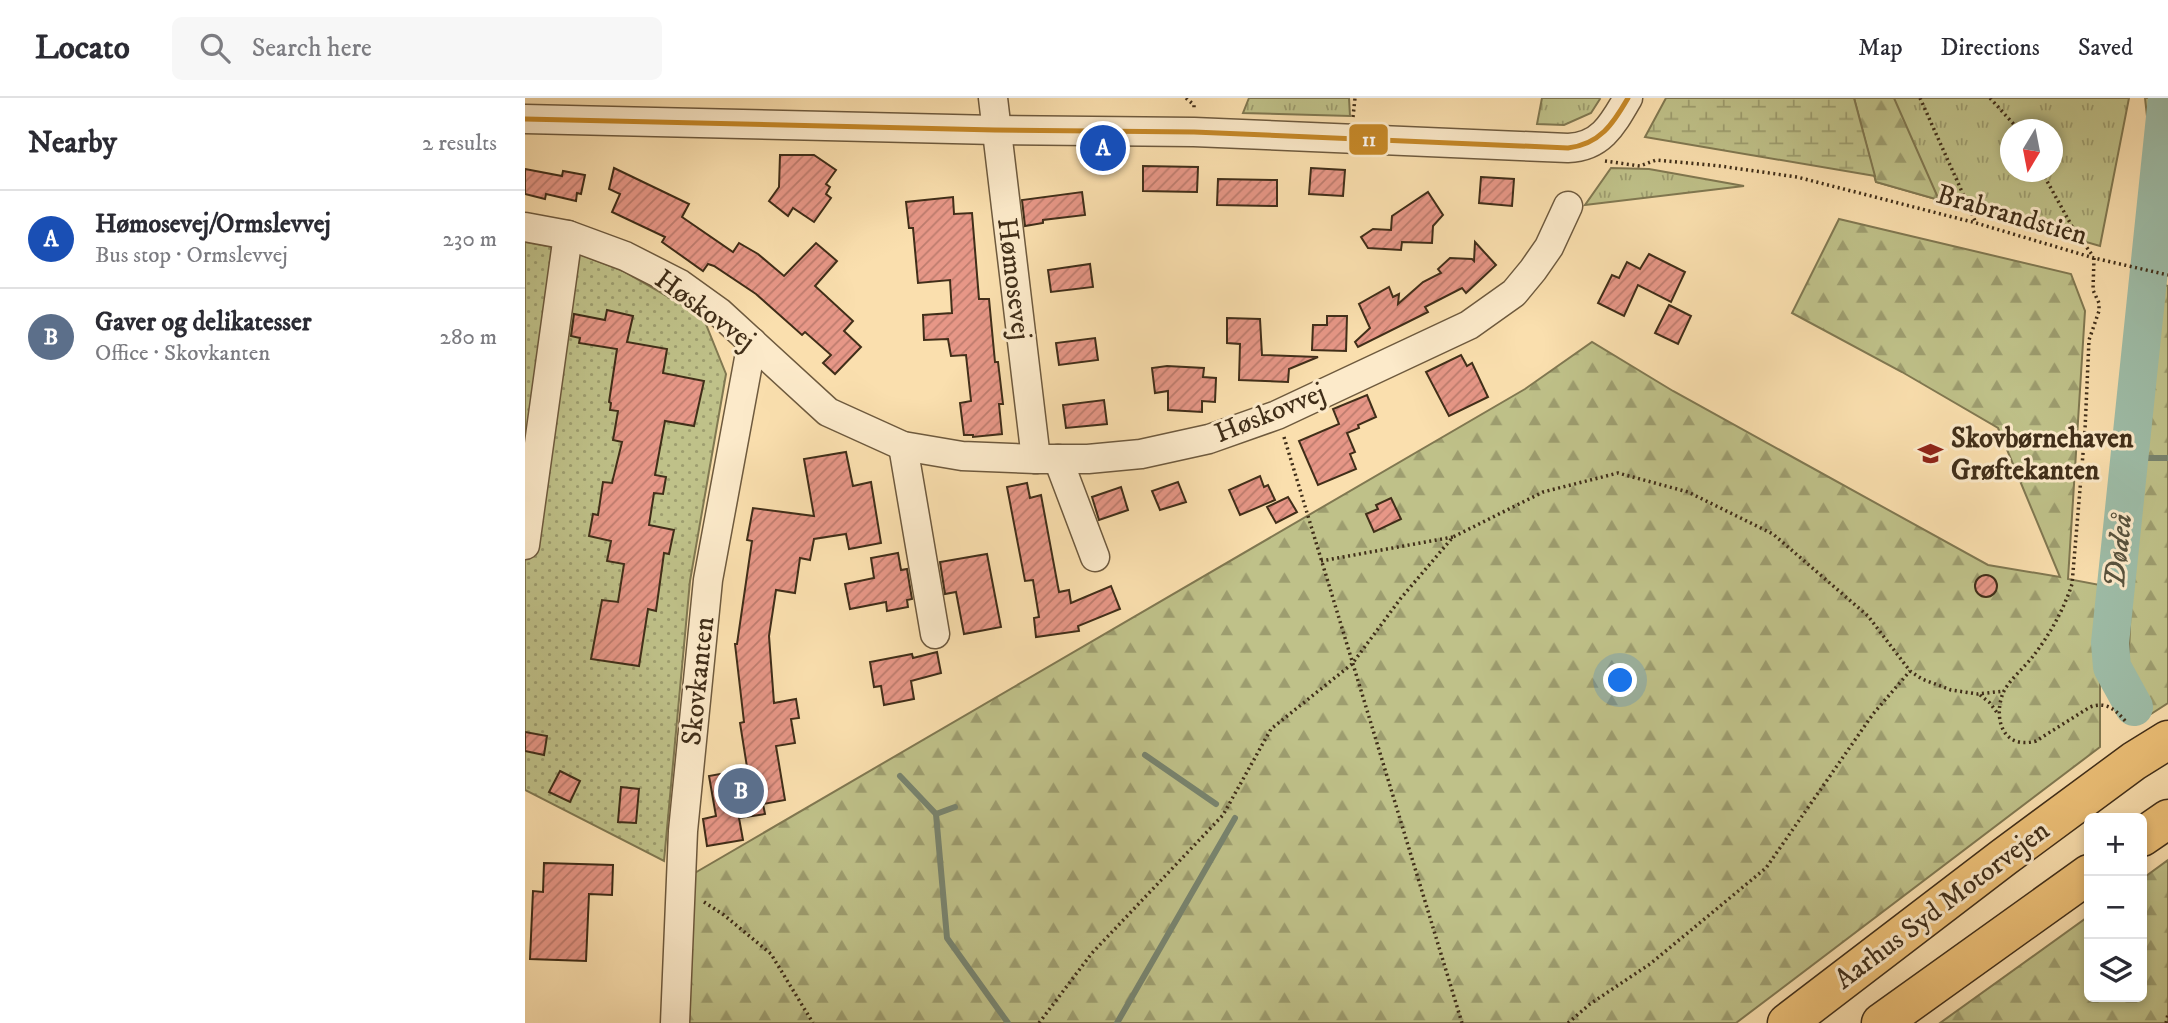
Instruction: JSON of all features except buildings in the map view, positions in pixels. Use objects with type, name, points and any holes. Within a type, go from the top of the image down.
[{"type":"highway","name":"Aarhus Syd Motorvejen","points":[[1787,1023],[2004,857],[2134,761],[2168,740]]},
{"type":"highway","points":[[2147,834],[2168,819]]},
{"type":"highway","name":"Aarhus Syd Motorvejen","points":[[1881,1023],[2086,876]]},
{"type":"street","name":"Hømosevej","points":[[993,98],[995,130],[1047,459],[1095,557]]},
{"type":"street","points":[[525,119],[1207,133],[1579,148],[1604,135],[1628,98]]},
{"type":"street","name":"Høskovvej","points":[[525,227],[568,235],[625,257],[681,284],[719,312],[828,412],[903,446],[962,456],[1047,459],[1141,454],[1209,439],[1277,415],[1469,325],[1514,293],[1549,247],[1568,206]]},
{"type":"street","points":[[525,545],[568,235]]},
{"type":"street","name":"Skovkanten","points":[[675,1023],[679,886],[708,580],[752,342]]},
{"type":"street","points":[[903,446],[935,634]]},
{"type":"path","points":[[1920,98],[1976,223]]},
{"type":"path","points":[[1990,98],[2010,119]]},
{"type":"path","name":"Brabrandstien","points":[[1579,148],[1610,164],[1640,166],[1657,160],[1797,177],[1976,223],[2094,258],[2093,290],[2099,303],[2099,311],[2089,340],[2072,584],[2065,607],[2037,651],[2004,691],[1998,714]]},
{"type":"path","points":[[2048,182],[2074,230],[2094,258],[2168,275]]},
{"type":"path","points":[[1277,415],[1462,1023]]},
{"type":"path","points":[[1321,561],[1453,537],[1543,492],[1618,473],[1688,492],[1773,534],[1868,616],[1910,671],[1934,684],[1978,694],[2004,691]]},
{"type":"path","points":[[1039,1023],[1092,953],[1223,815],[1271,729],[1352,664],[1401,598],[1453,537]]},
{"type":"path","points":[[1568,1023],[1590,1004],[1650,964],[1766,868],[1873,714],[1910,671]]},
{"type":"path","points":[[1978,694],[1998,714],[2000,726],[2006,733],[2027,744],[2090,706],[2100,703],[2112,707],[2127,723]]},
{"type":"path","points":[[679,886],[724,915],[771,954],[813,1023]]},
{"type":"path","points":[[2166,1023],[2168,1014]]},
{"type":"green space","points":[[1249,98],[1349,98],[1350,116],[1243,113]]},
{"type":"green space","points":[[1542,98],[1600,99],[1591,113],[1564,125],[1537,124]]},
{"type":"green space","points":[[1666,98],[1854,98],[1875,176],[1645,137]]},
{"type":"green space","points":[[1854,98],[2129,98],[2100,246],[1876,182]]},
{"type":"green space","points":[[1854,98],[1894,98],[1939,200],[1876,182]]},
{"type":"green space","points":[[2145,98],[2168,98],[2168,263],[2163,262]]},
{"type":"green space","points":[[1611,168],[1649,169],[1744,186],[1585,205]]},
{"type":"green space","points":[[1839,219],[2071,274],[2085,311],[2068,579],[2100,585],[2100,747],[1736,1023],[687,1023],[693,874],[1525,389],[1592,342],[1673,391],[1988,565],[2060,577],[1998,428],[1902,372],[1792,313]]},
{"type":"green space","points":[[525,242],[569,250],[623,271],[703,317],[726,374],[690,581],[664,861],[525,790]]},
{"type":"green space","points":[[2159,283],[2168,286],[2168,703],[2151,714],[2128,681],[2132,570]]},
{"type":"green space","points":[[2168,860],[2168,1023],[1940,1023],[2084,920],[2084,1002],[2147,1002],[2147,875]]},
{"type":"waterway","name":"Dødeå","points":[[2134,707],[2112,667],[2110,643],[2167,98]]},
{"type":"waterway","points":[[2128,458],[2168,458]]},
{"type":"waterway","points":[[1145,755],[1216,804]]},
{"type":"waterway","points":[[900,776],[936,814],[947,938],[1008,1023]]},
{"type":"waterway","points":[[936,814],[955,807]]},
{"type":"waterway","points":[[1117,1023],[1235,818]]},
{"type":"transit line","name":"11","points":[[525,119],[1194,132],[1568,148],[1597,137],[1617,116],[1628,98]]},
{"type":"place","name":"Hømosevej/Ormslevvej","points":[[1103,148]]},
{"type":"place","name":"Skovbørnehaven Grøftekanten","points":[[1931,454]]},
{"type":"place","name":"Gaver og delikatesser","points":[[741,791]]}]
